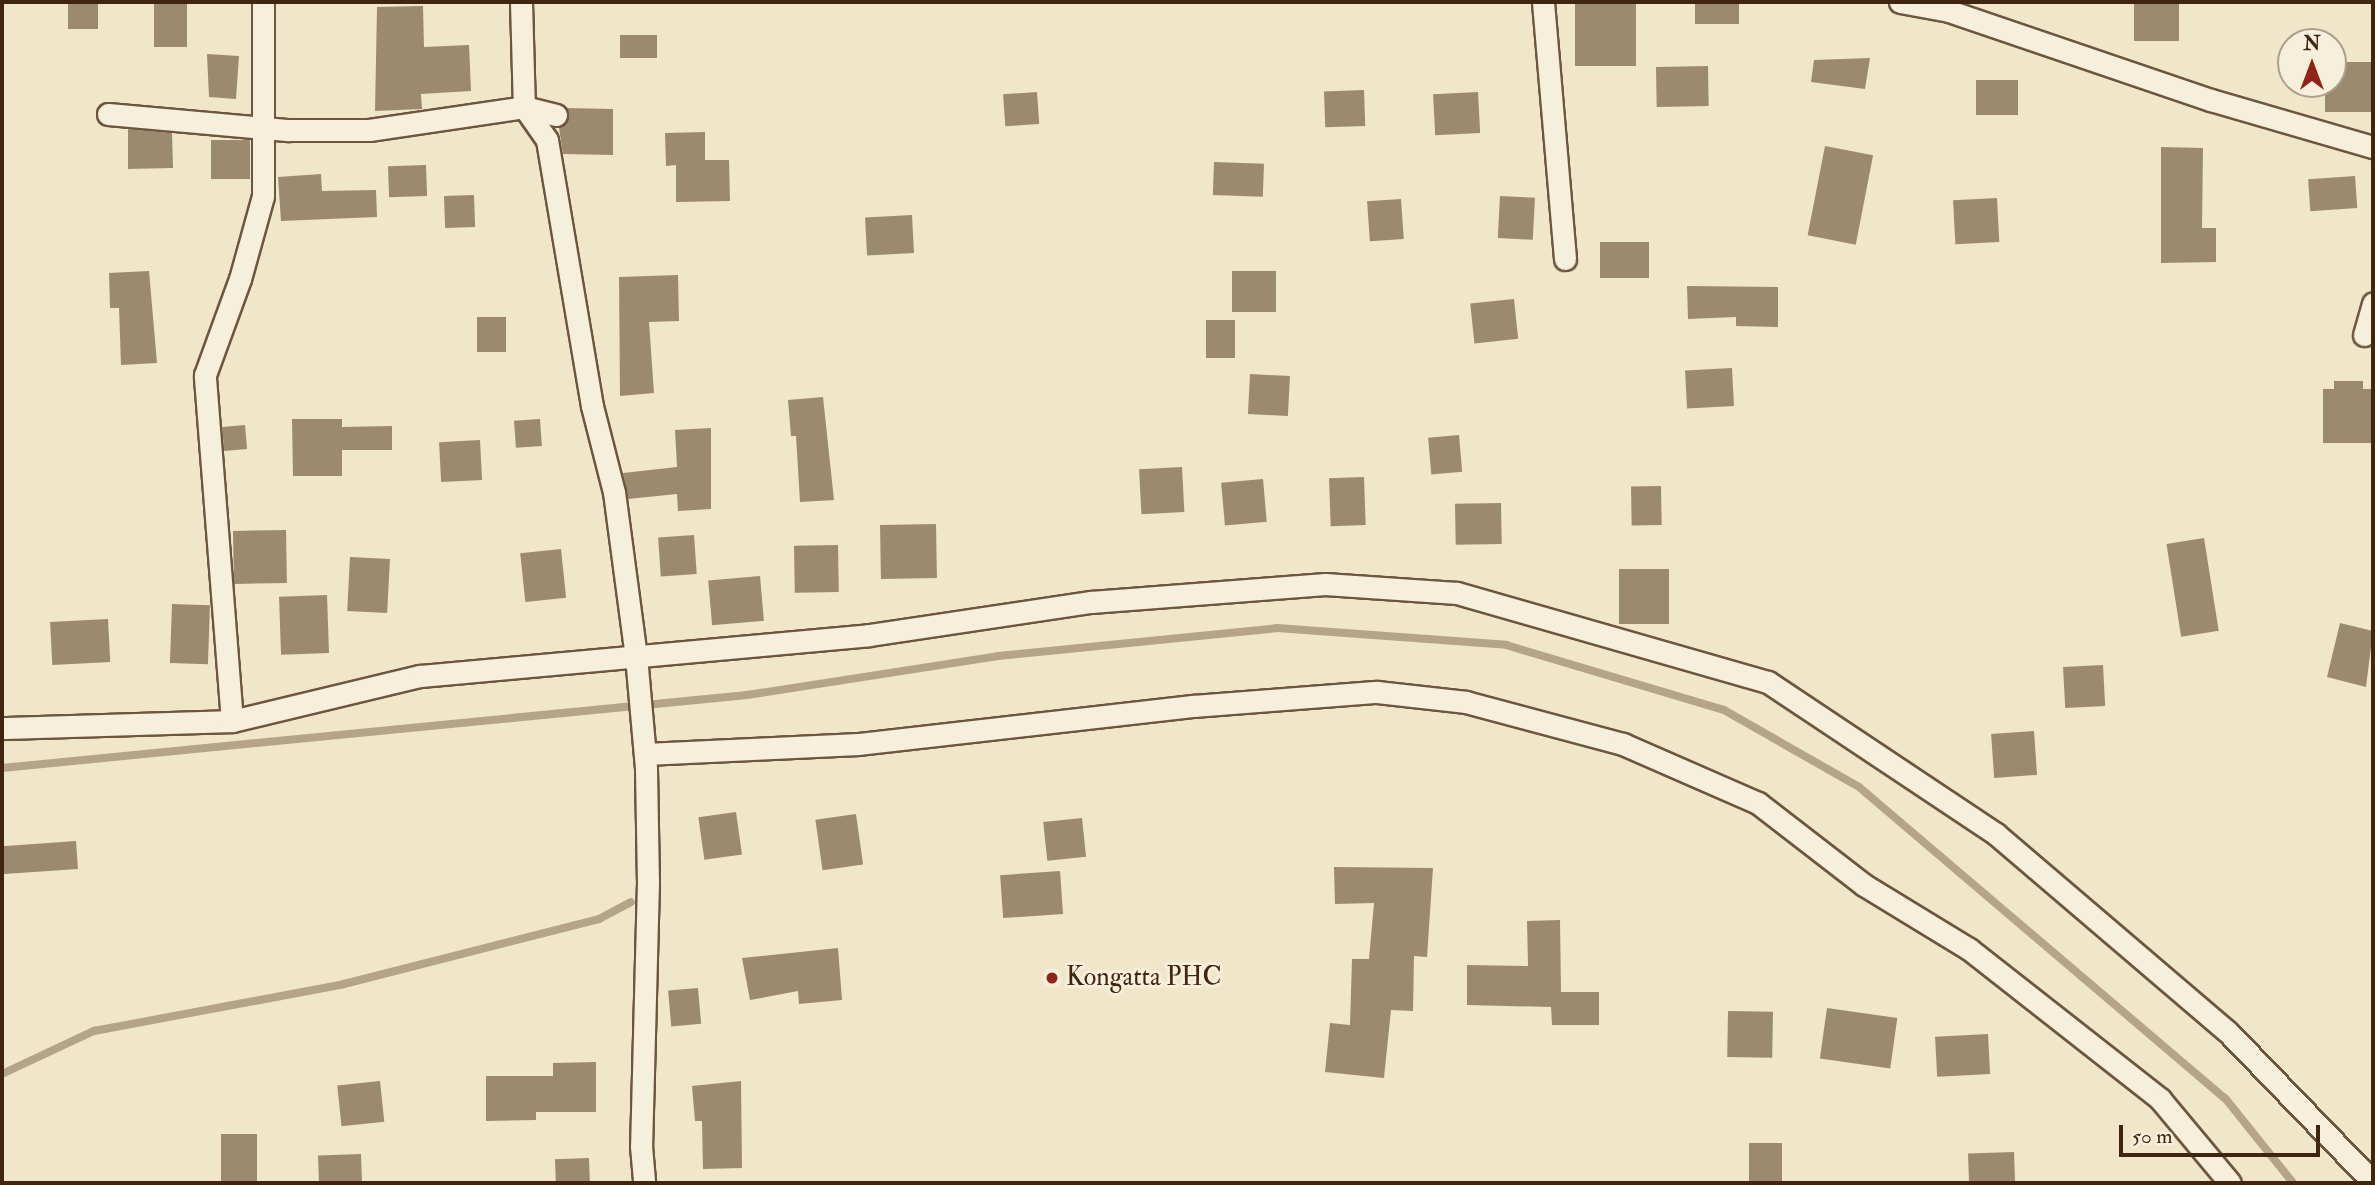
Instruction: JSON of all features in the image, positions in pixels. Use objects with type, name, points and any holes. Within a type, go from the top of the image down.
[{"type":"street","points":[[232,721],[205,375],[240,279],[263,196],[266,127],[263,2]]},
{"type":"street","points":[[521,2],[524,107],[547,140],[592,405],[614,492],[636,656],[645,754],[648,882],[641,1146],[644,1183]]},
{"type":"street","points":[[1543,2],[1565,259]]},
{"type":"street","points":[[1900,2],[1950,11],[2211,100],[2373,147]]},
{"type":"street","points":[[108,114],[266,127],[369,130],[524,107],[556,115]]},
{"type":"street","points":[[2364,335],[2373,303]]},
{"type":"street","points":[[2,728],[232,721],[420,676],[869,635],[1091,602],[1325,584],[1457,593],[1768,682],[1996,834],[2227,1031],[2373,1182]]},
{"type":"street","points":[[645,754],[859,744],[1194,706],[1377,692],[1466,702],[1623,744],[1758,803],[1864,886],[1969,949],[2160,1099],[2230,1183]]},
{"type":"building","points":[[68,2],[98,2],[98,29],[68,29]]},
{"type":"building","points":[[154,2],[187,2],[187,47],[154,47]]},
{"type":"building","points":[[1575,2],[1636,2],[1636,66],[1575,66]]},
{"type":"building","points":[[1695,2],[1739,2],[1739,24],[1695,24]]},
{"type":"building","points":[[2134,2],[2179,2],[2179,41],[2134,41]]},
{"type":"building","points":[[423,6],[424,47],[469,45],[471,91],[421,94],[422,109],[375,111],[377,7]]},
{"type":"building","points":[[620,35],[657,35],[657,58],[620,58]]},
{"type":"building","points":[[207,54],[239,56],[236,99],[209,97]]},
{"type":"building","points":[[1870,58],[1865,89],[1811,82],[1814,60]]},
{"type":"building","points":[[2347,62],[2373,62],[2373,112],[2325,112],[2325,98],[2347,98]]},
{"type":"building","points":[[1708,66],[1709,106],[1657,107],[1656,67]]},
{"type":"building","points":[[1976,80],[2018,80],[2018,115],[1976,115]]},
{"type":"building","points":[[1364,90],[1365,126],[1325,127],[1324,91]]},
{"type":"building","points":[[1037,92],[1039,124],[1005,126],[1003,94]]},
{"type":"building","points":[[1478,92],[1480,133],[1435,135],[1433,94]]},
{"type":"building","points":[[567,108],[613,109],[613,155],[563,154],[559,128],[568,119]]},
{"type":"building","points":[[128,129],[172,133],[173,168],[128,169]]},
{"type":"building","points":[[705,132],[705,160],[729,160],[730,201],[676,202],[676,165],[666,166],[665,133]]},
{"type":"building","points":[[211,140],[250,140],[250,179],[211,179]]},
{"type":"building","points":[[1825,146],[1873,155],[1856,245],[1808,235]]},
{"type":"building","points":[[2161,147],[2203,148],[2202,228],[2216,228],[2216,262],[2161,263]]},
{"type":"building","points":[[1214,162],[1264,164],[1263,197],[1213,195]]},
{"type":"building","points":[[426,165],[427,196],[389,197],[388,166]]},
{"type":"building","points":[[321,174],[322,191],[376,190],[377,217],[281,221],[278,177]]},
{"type":"building","points":[[2355,176],[2357,208],[2310,211],[2308,179]]},
{"type":"building","points":[[474,195],[475,227],[445,228],[444,196]]},
{"type":"building","points":[[1500,196],[1535,198],[1533,240],[1498,238]]},
{"type":"building","points":[[1997,198],[1999,242],[1955,244],[1953,200]]},
{"type":"building","points":[[1401,199],[1404,239],[1370,241],[1367,201]]},
{"type":"building","points":[[912,215],[914,253],[867,255],[865,217]]},
{"type":"building","points":[[1600,242],[1649,242],[1649,278],[1600,278]]},
{"type":"building","points":[[149,271],[157,363],[121,365],[119,308],[110,308],[109,273]]},
{"type":"building","points":[[1232,271],[1276,271],[1276,312],[1232,312]]},
{"type":"building","points":[[678,275],[679,321],[649,322],[654,393],[620,396],[619,277]]},
{"type":"building","points":[[1687,286],[1778,287],[1778,327],[1736,326],[1736,317],[1688,319]]},
{"type":"building","points":[[1514,299],[1518,339],[1474,343],[1470,304]]},
{"type":"building","points":[[477,317],[506,317],[506,352],[477,352]]},
{"type":"building","points":[[1206,320],[1235,320],[1235,358],[1206,358]]},
{"type":"building","points":[[1732,368],[1734,406],[1687,408],[1685,370]]},
{"type":"building","points":[[1250,374],[1290,376],[1288,416],[1248,414]]},
{"type":"building","points":[[2334,381],[2363,381],[2363,389],[2373,389],[2373,443],[2323,443],[2323,389],[2334,389]]},
{"type":"building","points":[[823,397],[834,500],[800,502],[796,436],[791,436],[788,400]]},
{"type":"building","points":[[292,419],[342,419],[342,427],[392,426],[392,450],[342,450],[342,476],[293,476]]},
{"type":"building","points":[[540,419],[542,446],[516,448],[514,421]]},
{"type":"building","points":[[245,425],[247,449],[224,451],[222,427]]},
{"type":"building","points":[[711,428],[711,509],[678,511],[677,494],[628,499],[623,473],[677,467],[675,430]]},
{"type":"building","points":[[1459,435],[1462,472],[1431,475],[1428,438]]},
{"type":"building","points":[[480,440],[482,480],[441,482],[439,442]]},
{"type":"building","points":[[1182,467],[1184,512],[1141,514],[1139,469]]},
{"type":"building","points":[[1364,477],[1366,525],[1331,526],[1329,478]]},
{"type":"building","points":[[1263,479],[1267,522],[1225,525],[1221,483]]},
{"type":"building","points":[[1661,486],[1662,525],[1632,526],[1631,487]]},
{"type":"building","points":[[1501,503],[1502,544],[1456,545],[1455,504]]},
{"type":"building","points":[[936,524],[937,578],[881,579],[880,525]]},
{"type":"building","points":[[286,530],[287,583],[234,584],[233,531]]},
{"type":"building","points":[[694,535],[697,574],[661,576],[658,538]]},
{"type":"building","points":[[2204,538],[2219,631],[2181,637],[2166,544]]},
{"type":"building","points":[[838,545],[839,592],[795,593],[794,546]]},
{"type":"building","points":[[561,549],[566,598],[525,602],[520,553]]},
{"type":"building","points":[[350,557],[390,559],[387,613],[347,611]]},
{"type":"building","points":[[1619,569],[1669,569],[1669,624],[1619,624]]},
{"type":"building","points":[[760,576],[764,621],[712,625],[708,581]]},
{"type":"building","points":[[327,595],[329,653],[281,655],[279,597]]},
{"type":"building","points":[[172,604],[210,605],[208,664],[170,663]]},
{"type":"building","points":[[108,619],[110,662],[52,665],[50,622]]},
{"type":"building","points":[[2340,623],[2373,631],[2366,687],[2327,677]]},
{"type":"building","points":[[2103,665],[2105,706],[2065,708],[2063,667]]},
{"type":"building","points":[[2034,731],[2037,775],[1994,778],[1991,734]]},
{"type":"building","points":[[736,812],[742,855],[704,860],[698,817]]},
{"type":"building","points":[[856,814],[863,865],[822,870],[815,820]]},
{"type":"building","points":[[1082,818],[1086,857],[1047,861],[1043,822]]},
{"type":"building","points":[[76,841],[78,869],[4,874],[2,846]]},
{"type":"building","points":[[1334,867],[1433,868],[1427,957],[1414,956],[1413,1011],[1391,1010],[1384,1078],[1325,1072],[1330,1023],[1350,1025],[1352,959],[1369,959],[1374,903],[1335,904]]},
{"type":"building","points":[[1060,871],[1063,914],[1003,918],[1000,875]]},
{"type":"building","points":[[1560,920],[1561,992],[1599,992],[1599,1025],[1552,1025],[1551,1007],[1467,1005],[1467,965],[1528,966],[1527,921]]},
{"type":"building","points":[[838,948],[842,1000],[799,1004],[798,991],[750,1000],[742,958]]},
{"type":"building","points":[[698,988],[701,1024],[671,1026],[668,991]]},
{"type":"building","points":[[1827,1008],[1897,1018],[1890,1068],[1820,1059]]},
{"type":"building","points":[[1728,1011],[1773,1012],[1772,1058],[1727,1057]]},
{"type":"building","points":[[1988,1034],[1990,1074],[1937,1077],[1935,1037]]},
{"type":"building","points":[[596,1062],[596,1112],[536,1112],[536,1120],[486,1121],[486,1076],[553,1076],[553,1063]]},
{"type":"building","points":[[380,1081],[384,1122],[342,1126],[337,1085]]},
{"type":"building","points":[[741,1081],[742,1168],[703,1169],[702,1121],[695,1121],[692,1086]]},
{"type":"building","points":[[221,1134],[257,1134],[257,1183],[221,1183]]},
{"type":"building","points":[[1749,1143],[1782,1143],[1782,1183],[1749,1183]]},
{"type":"building","points":[[2014,1152],[2015,1183],[1969,1183],[1968,1154]]},
{"type":"building","points":[[361,1154],[362,1183],[319,1183],[318,1156]]},
{"type":"building","points":[[589,1158],[590,1183],[556,1183],[555,1159]]},
{"type":"waterway","points":[[2,768],[747,695],[998,656],[1277,628],[1506,645],[1724,710],[1859,787],[2225,1098],[2293,1183]]},
{"type":"waterway","points":[[2,1074],[94,1031],[344,984],[599,919],[631,902]]},
{"type":"place","name":"Kongatta PHC","points":[[1052,978]]}]
